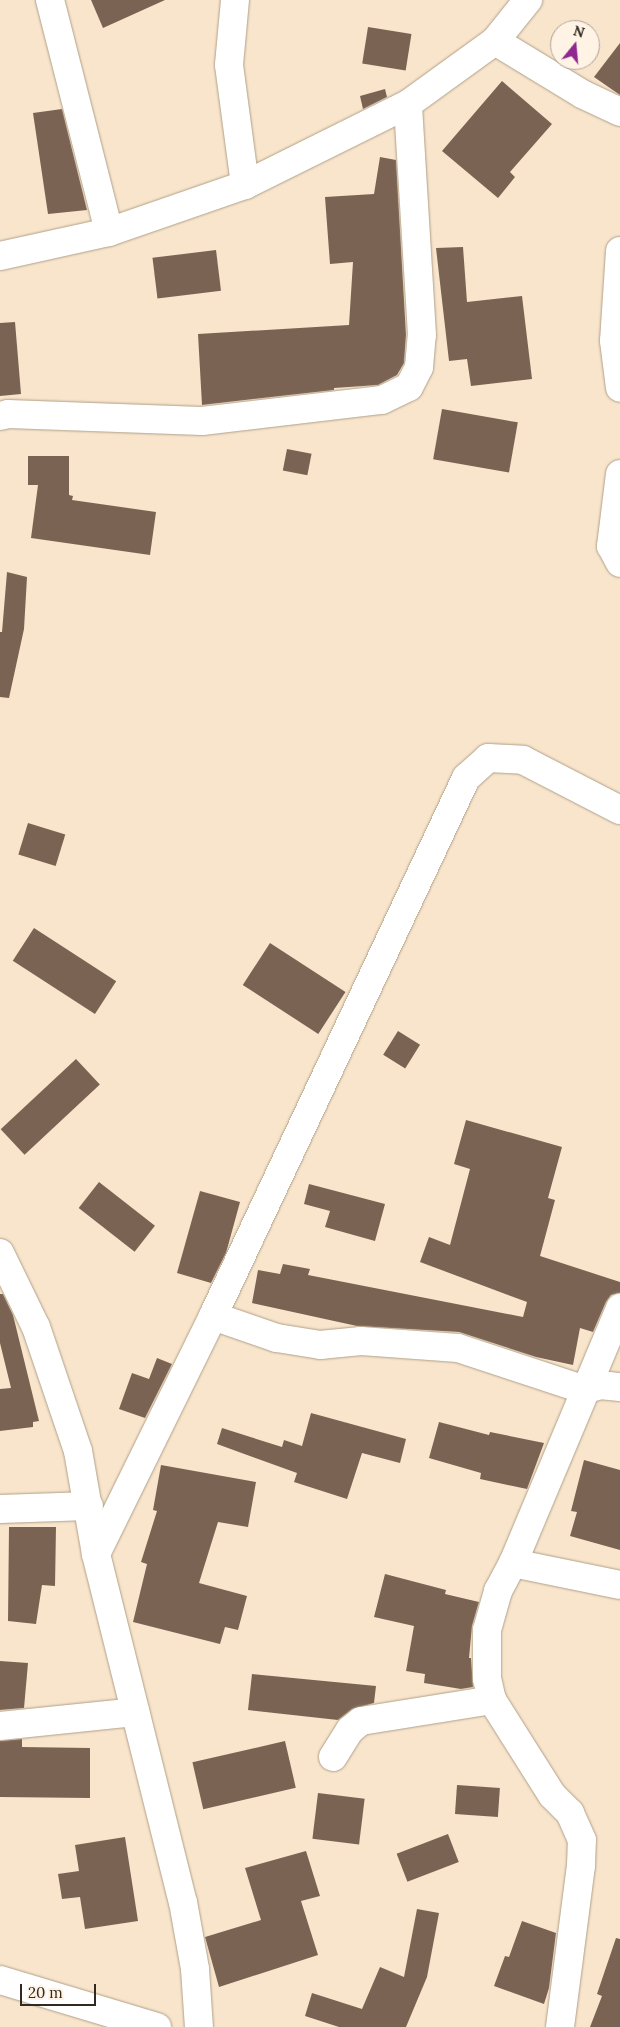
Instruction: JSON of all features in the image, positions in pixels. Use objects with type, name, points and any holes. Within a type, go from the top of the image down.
[{"type":"street","points":[[50,0],[109,232]]},
{"type":"street","points":[[235,0],[228,65],[245,185]]},
{"type":"street","points":[[0,256],[109,232],[245,185],[408,104],[495,41],[528,0]]},
{"type":"street","points":[[495,41],[582,94],[620,112]]},
{"type":"street","points":[[0,416],[8,414],[202,422],[382,400],[409,387],[419,367],[422,335],[408,104]]},
{"type":"street","points":[[620,250],[614,341],[620,388]]},
{"type":"street","points":[[620,484],[611,546],[620,563]]},
{"type":"street","points":[[96,1554],[213,1316],[466,778],[488,758],[523,760],[620,810]]},
{"type":"street","points":[[0,1253],[36,1326],[78,1451],[96,1554],[183,1902],[195,1969],[199,2027]]},
{"type":"street","points":[[560,2027],[581,1866],[582,1840],[570,1813],[552,1795],[492,1700],[487,1679],[486,1630],[498,1591],[513,1564],[620,1308]]},
{"type":"street","points":[[213,1316],[277,1338],[320,1345],[361,1341],[458,1348],[585,1390],[600,1385],[620,1387]]},
{"type":"street","points":[[0,1509],[88,1506]]},
{"type":"street","points":[[513,1564],[620,1585]]},
{"type":"street","points":[[333,1757],[350,1730],[361,1721],[492,1700]]},
{"type":"street","points":[[0,1726],[135,1712]]},
{"type":"street","points":[[0,1980],[157,2027]]},
{"type":"building","points":[[91,0],[165,0],[103,28]]},
{"type":"building","points":[[368,27],[411,34],[406,70],[362,64]]},
{"type":"building","points":[[620,43],[620,95],[594,77]]},
{"type":"building","points":[[502,81],[552,124],[510,172],[515,177],[498,198],[442,151]]},
{"type":"building","points":[[385,89],[387,97],[363,109],[360,96]]},
{"type":"building","points":[[62,109],[87,210],[48,214],[33,113]]},
{"type":"building","points":[[380,157],[396,160],[406,335],[404,363],[397,375],[378,385],[334,388],[334,390],[202,405],[198,334],[349,325],[353,262],[330,264],[325,197],[374,194]]},
{"type":"building","points":[[463,247],[467,302],[522,296],[532,379],[471,386],[467,359],[449,361],[436,248]]},
{"type":"building","points":[[216,250],[221,291],[157,298],[152,258]]},
{"type":"building","points":[[15,322],[21,394],[0,396],[0,323]]},
{"type":"building","points":[[442,409],[518,422],[509,473],[433,459]]},
{"type":"building","points":[[287,449],[312,454],[307,475],[283,471]]},
{"type":"building","points":[[28,456],[69,456],[69,495],[73,496],[72,500],[156,512],[150,555],[31,538],[38,485],[28,485]]},
{"type":"building","points":[[7,572],[27,577],[24,629],[9,698],[0,697],[0,632],[2,632]]},
{"type":"building","points":[[28,823],[65,834],[56,866],[18,855]]},
{"type":"building","points":[[34,928],[116,981],[95,1014],[13,961]]},
{"type":"building","points":[[270,943],[345,992],[318,1034],[243,985]]},
{"type":"building","points":[[398,1031],[420,1045],[405,1069],[383,1055]]},
{"type":"building","points":[[76,1059],[100,1085],[25,1155],[1,1129]]},
{"type":"building","points":[[466,1120],[562,1147],[548,1198],[555,1200],[540,1256],[620,1282],[620,1293],[611,1295],[606,1302],[593,1332],[580,1328],[573,1365],[536,1357],[459,1332],[357,1326],[252,1303],[258,1270],[280,1274],[283,1264],[310,1269],[308,1275],[523,1317],[527,1302],[420,1262],[429,1237],[450,1245],[470,1169],[454,1164]]},
{"type":"building","points":[[99,1182],[155,1226],[135,1252],[79,1208]]},
{"type":"building","points":[[309,1184],[385,1204],[375,1241],[325,1227],[330,1211],[304,1204]]},
{"type":"building","points":[[200,1191],[240,1202],[226,1253],[211,1283],[177,1273]]},
{"type":"building","points":[[0,1294],[3,1294],[13,1315],[39,1421],[33,1422],[33,1427],[0,1431],[0,1389],[11,1388],[0,1343]]},
{"type":"building","points":[[157,1358],[172,1364],[145,1418],[119,1409],[132,1373],[149,1379]]},
{"type":"building","points":[[311,1413],[406,1439],[400,1463],[362,1453],[347,1499],[294,1482],[297,1473],[217,1444],[222,1428],[282,1447],[284,1440],[302,1446]]},
{"type":"building","points":[[439,1422],[489,1435],[490,1432],[544,1443],[527,1489],[480,1479],[481,1473],[429,1458]]},
{"type":"building","points":[[584,1460],[620,1470],[620,1550],[570,1536],[577,1512],[571,1511]]},
{"type":"building","points":[[161,1465],[256,1482],[248,1527],[218,1522],[199,1583],[247,1596],[238,1630],[225,1627],[220,1644],[133,1622],[147,1564],[141,1562],[157,1511],[153,1510]]},
{"type":"building","points":[[9,1527],[56,1527],[55,1586],[42,1585],[36,1624],[8,1621]]},
{"type":"building","points":[[385,1574],[446,1590],[445,1594],[479,1602],[472,1626],[469,1658],[471,1658],[473,1687],[461,1689],[424,1683],[425,1674],[406,1671],[414,1626],[374,1617]]},
{"type":"building","points":[[0,1661],[28,1663],[24,1708],[0,1710]]},
{"type":"building","points":[[252,1674],[376,1686],[374,1703],[352,1709],[338,1720],[248,1710]]},
{"type":"building","points":[[22,1739],[22,1747],[90,1748],[90,1798],[0,1797],[0,1741]]},
{"type":"building","points":[[285,1741],[296,1788],[203,1809],[192,1762]]},
{"type":"building","points":[[457,1785],[500,1788],[498,1817],[455,1814]]},
{"type":"building","points":[[318,1793],[365,1799],[359,1844],[312,1839]]},
{"type":"building","points":[[448,1834],[459,1862],[407,1882],[397,1854]]},
{"type":"building","points":[[125,1837],[138,1921],[85,1929],[80,1897],[62,1899],[58,1874],[79,1871],[75,1845]]},
{"type":"building","points":[[306,1851],[320,1896],[301,1901],[318,1955],[219,1987],[205,1937],[261,1920],[245,1868]]},
{"type":"building","points":[[417,1909],[439,1913],[427,1977],[406,2027],[339,2027],[305,2016],[312,1993],[362,2009],[380,1967],[404,1977]]},
{"type":"building","points":[[522,1921],[556,1933],[549,1988],[544,2004],[494,1986],[505,1956],[509,1957]]},
{"type":"building","points":[[616,1938],[620,1939],[620,2027],[590,2027],[602,1996],[597,1994]]}]
